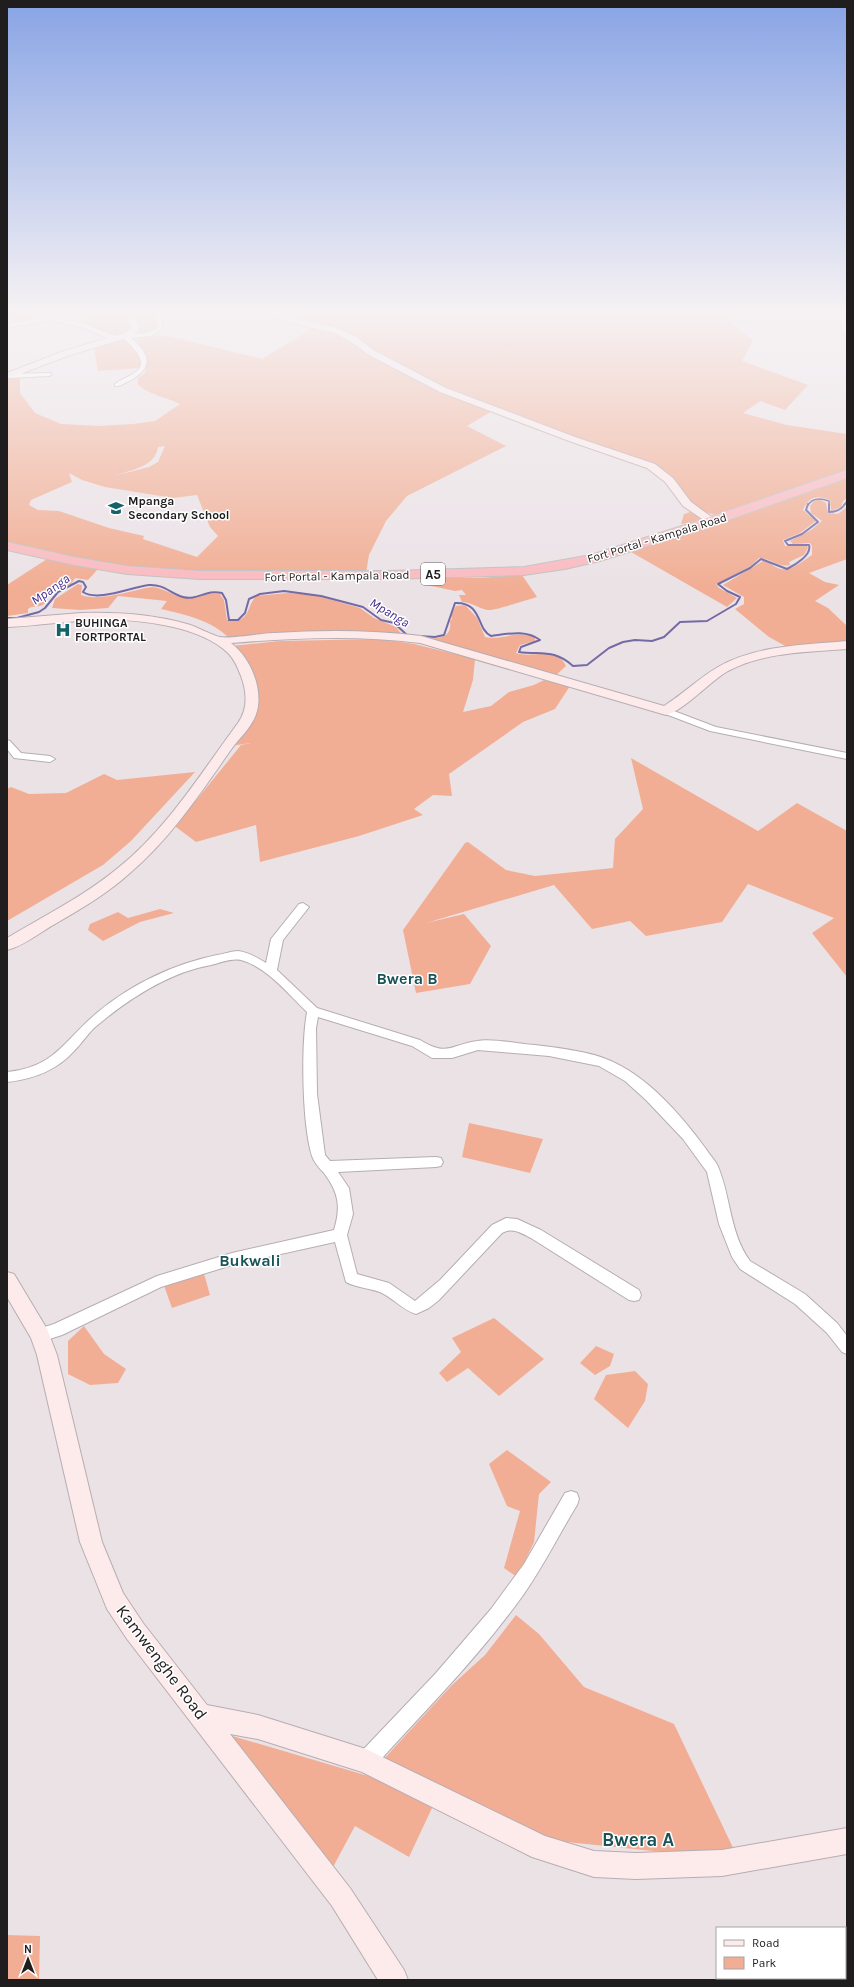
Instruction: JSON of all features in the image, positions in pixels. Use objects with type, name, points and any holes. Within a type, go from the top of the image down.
[{"type":"highway","name":"Fort Portal - Kampala Road","points":[[7,546],[74,561],[127,570],[200,575],[289,577],[524,571],[565,565],[712,521],[847,474]]},
{"type":"main road","points":[[477,403],[572,439],[623,455],[651,466],[669,480],[687,504],[712,521]]},
{"type":"main road","points":[[7,623],[82,617],[125,616],[158,621],[198,631],[232,650],[250,684],[250,711],[234,737],[174,819],[124,871],[87,898],[7,945]]},
{"type":"main road","points":[[218,641],[276,636],[352,635],[400,637],[421,640],[666,711],[719,672],[738,662],[769,655],[847,645]]},
{"type":"main road","name":"Kamwenghe Road","points":[[7,1280],[40,1335],[47,1355],[91,1542],[115,1600],[135,1631],[340,1897],[394,1980]]},
{"type":"main road","points":[[202,1716],[258,1727],[366,1761],[541,1848],[594,1864],[636,1866],[722,1863],[847,1841]]},
{"type":"street","points":[[666,711],[713,729],[847,756]]},
{"type":"street","points":[[7,743],[18,756],[50,759]]},
{"type":"street","points":[[271,971],[277,939],[303,907]]},
{"type":"street","points":[[7,1077],[26,1076],[41,1071],[68,1050],[88,1027],[123,999],[147,985],[184,968],[210,960],[241,955],[271,971],[313,1011],[416,1044],[432,1053],[452,1053],[478,1044],[549,1051],[602,1062],[630,1078],[651,1096],[688,1135],[713,1170],[726,1224],[739,1257],[745,1264],[800,1299],[832,1328],[847,1347]]},
{"type":"street","points":[[313,1011],[310,1028],[311,1094],[319,1156],[342,1188],[346,1214],[340,1235],[351,1278],[358,1282],[384,1287],[397,1294],[408,1306],[416,1308],[421,1306],[443,1285],[497,1228],[506,1224],[517,1225],[536,1234],[634,1295]]},
{"type":"street","points":[[326,1167],[436,1162]]},
{"type":"street","points":[[40,1335],[57,1330],[157,1282],[232,1259],[340,1235]]},
{"type":"street","points":[[366,1761],[428,1696],[514,1593],[542,1551],[571,1499]]},
{"type":"green space","points":[[7,403],[27,403],[35,413],[61,424],[98,426],[155,421],[180,404],[177,403],[474,403],[492,411],[467,426],[506,446],[407,496],[386,521],[369,555],[366,573],[227,573],[181,571],[93,561],[7,543]],"holes":[[[165,446],[158,462],[149,467],[117,475],[136,469],[148,463],[153,459],[158,447]],[[69,473],[82,480],[105,487],[173,498],[197,495],[210,527],[218,536],[197,557],[143,539],[144,536],[109,528],[59,511],[38,510],[29,505],[31,500],[72,482]]]},
{"type":"green space","points":[[483,403],[758,403],[743,413],[787,425],[847,434],[847,471],[724,514],[715,515],[705,512],[690,503],[669,474],[653,465],[624,453],[575,438]]},
{"type":"green space","points":[[765,403],[792,403],[785,410]]},
{"type":"green space","points":[[847,479],[847,498],[843,501],[841,507],[831,511],[830,500],[821,497],[811,499],[805,505],[803,510],[816,521],[800,533],[783,540],[785,546],[807,546],[808,548],[804,555],[789,562],[790,565],[786,566],[759,558],[751,566],[716,584],[719,588],[737,598],[727,607],[631,552]]},
{"type":"green space","points":[[819,499],[826,503],[828,513],[838,514],[847,507],[847,559],[809,573],[825,582],[839,585],[815,601],[828,608],[847,626],[847,644],[789,648],[769,637],[735,609],[744,604],[744,597],[723,585],[763,561],[768,561],[780,569],[785,569],[796,566],[812,555],[812,546],[810,543],[793,544],[790,541],[811,530],[822,521],[811,513],[810,506],[814,501]]},
{"type":"green space","points":[[690,512],[702,519],[696,522],[681,524],[684,514]]},
{"type":"green space","points":[[47,559],[98,569],[88,580],[75,578],[71,584],[62,587],[61,590],[52,590],[45,603],[28,609],[28,613],[7,616],[7,585]]},
{"type":"green space","points":[[522,575],[537,597],[491,610],[462,602],[459,595],[466,595],[462,590],[455,591],[427,585],[423,578],[480,578]]},
{"type":"green space","points":[[78,584],[82,585],[81,595],[89,597],[116,595],[152,587],[186,598],[195,598],[215,593],[220,594],[224,600],[227,620],[235,620],[244,617],[256,596],[288,593],[311,594],[360,608],[374,618],[396,627],[402,635],[425,638],[441,637],[446,634],[450,629],[450,621],[452,619],[451,615],[456,606],[465,605],[477,618],[485,637],[497,638],[523,635],[535,638],[535,641],[520,645],[516,653],[530,655],[550,654],[562,660],[566,666],[555,676],[451,647],[380,636],[229,638],[206,622],[161,609],[167,601],[118,596],[108,608],[80,610],[52,608],[55,599]]},
{"type":"green space","points":[[382,639],[414,644],[475,659],[473,680],[463,712],[491,706],[509,692],[534,685],[544,680],[570,686],[555,709],[523,722],[449,774],[452,796],[433,795],[414,809],[423,815],[359,836],[260,862],[256,825],[196,842],[172,824],[198,798],[241,745],[251,743],[230,746],[248,722],[259,702],[255,682],[231,646],[280,641]]},
{"type":"green space","points":[[631,758],[758,831],[797,803],[847,831],[847,977],[812,933],[834,918],[748,884],[722,922],[646,936],[630,921],[592,929],[554,885],[426,923],[464,914],[491,946],[470,984],[416,993],[403,930],[465,843],[468,842],[506,870],[535,876],[613,868],[615,839],[643,809]]},
{"type":"green space","points":[[195,772],[131,841],[103,865],[7,921],[7,789],[11,787],[29,794],[66,793],[104,774],[117,780]]},
{"type":"green space","points":[[160,909],[174,913],[140,922],[103,941],[88,930],[90,924],[118,912],[128,918]]},
{"type":"green space","points":[[469,1123],[543,1139],[530,1173],[462,1157]]},
{"type":"green space","points":[[203,1270],[210,1295],[172,1308],[163,1283]]},
{"type":"green space","points":[[494,1318],[544,1359],[499,1396],[468,1368],[447,1382],[439,1373],[461,1352],[452,1338]]},
{"type":"green space","points":[[84,1326],[104,1354],[126,1369],[118,1383],[90,1385],[68,1374],[68,1341]]},
{"type":"green space","points":[[596,1346],[614,1354],[610,1366],[595,1375],[580,1363]]},
{"type":"green space","points":[[635,1371],[648,1384],[645,1401],[628,1428],[594,1399],[606,1375]]},
{"type":"green space","points":[[507,1450],[551,1482],[539,1494],[534,1542],[517,1577],[504,1568],[520,1511],[507,1506],[489,1464]]},
{"type":"green space","points":[[516,1615],[539,1634],[584,1687],[674,1724],[736,1854],[720,1858],[538,1839],[381,1762],[452,1685],[485,1655]]},
{"type":"green space","points":[[219,1732],[375,1778],[430,1804],[432,1808],[409,1857],[355,1826],[325,1882]]},
{"type":"green space","points":[[7,1935],[40,1936],[39,1980],[7,1980]]},
{"type":"waterway","name":"Mpanga","points":[[808,505],[815,499],[823,499],[829,501],[829,512],[834,512],[842,508],[845,504]]},
{"type":"waterway","name":"Mpanga","points":[[844,505],[847,501]]},
{"type":"waterway","name":"Mpanga","points":[[419,636],[435,637],[444,635],[455,603],[464,604],[475,611],[486,633],[491,636],[510,633],[523,633],[529,634],[540,640],[521,647],[519,652],[554,655],[560,657],[573,666],[587,665],[609,648],[623,642],[635,640],[652,641],[664,637],[680,622],[707,621],[736,604],[740,597],[727,591],[718,584],[750,568],[761,559],[787,569],[798,562],[808,552],[809,545],[788,545],[785,541],[802,534],[818,522],[806,510],[808,504]]},
{"type":"waterway","name":"Mpanga","points":[[7,618],[17,618],[39,612],[45,608],[58,592],[79,581],[83,582],[86,587],[83,592],[89,595],[106,595],[149,585],[159,586],[179,596],[188,598],[193,598],[211,592],[222,593],[226,600],[229,620],[238,620],[245,613],[249,599],[260,594],[284,591],[321,596],[363,607],[381,620],[394,623],[407,635]]},
{"type":"place","name":"Mpanga Secondary School","points":[[116,508]]},
{"type":"place","name":"BUHINGA FORTPORTAL","points":[[63,630]]},
{"type":"district","name":"Bwera B","points":[[407,978]]},
{"type":"district","name":"Bukwali","points":[[250,1260]]},
{"type":"district","name":"Bwera A","points":[[638,1839]]}]
